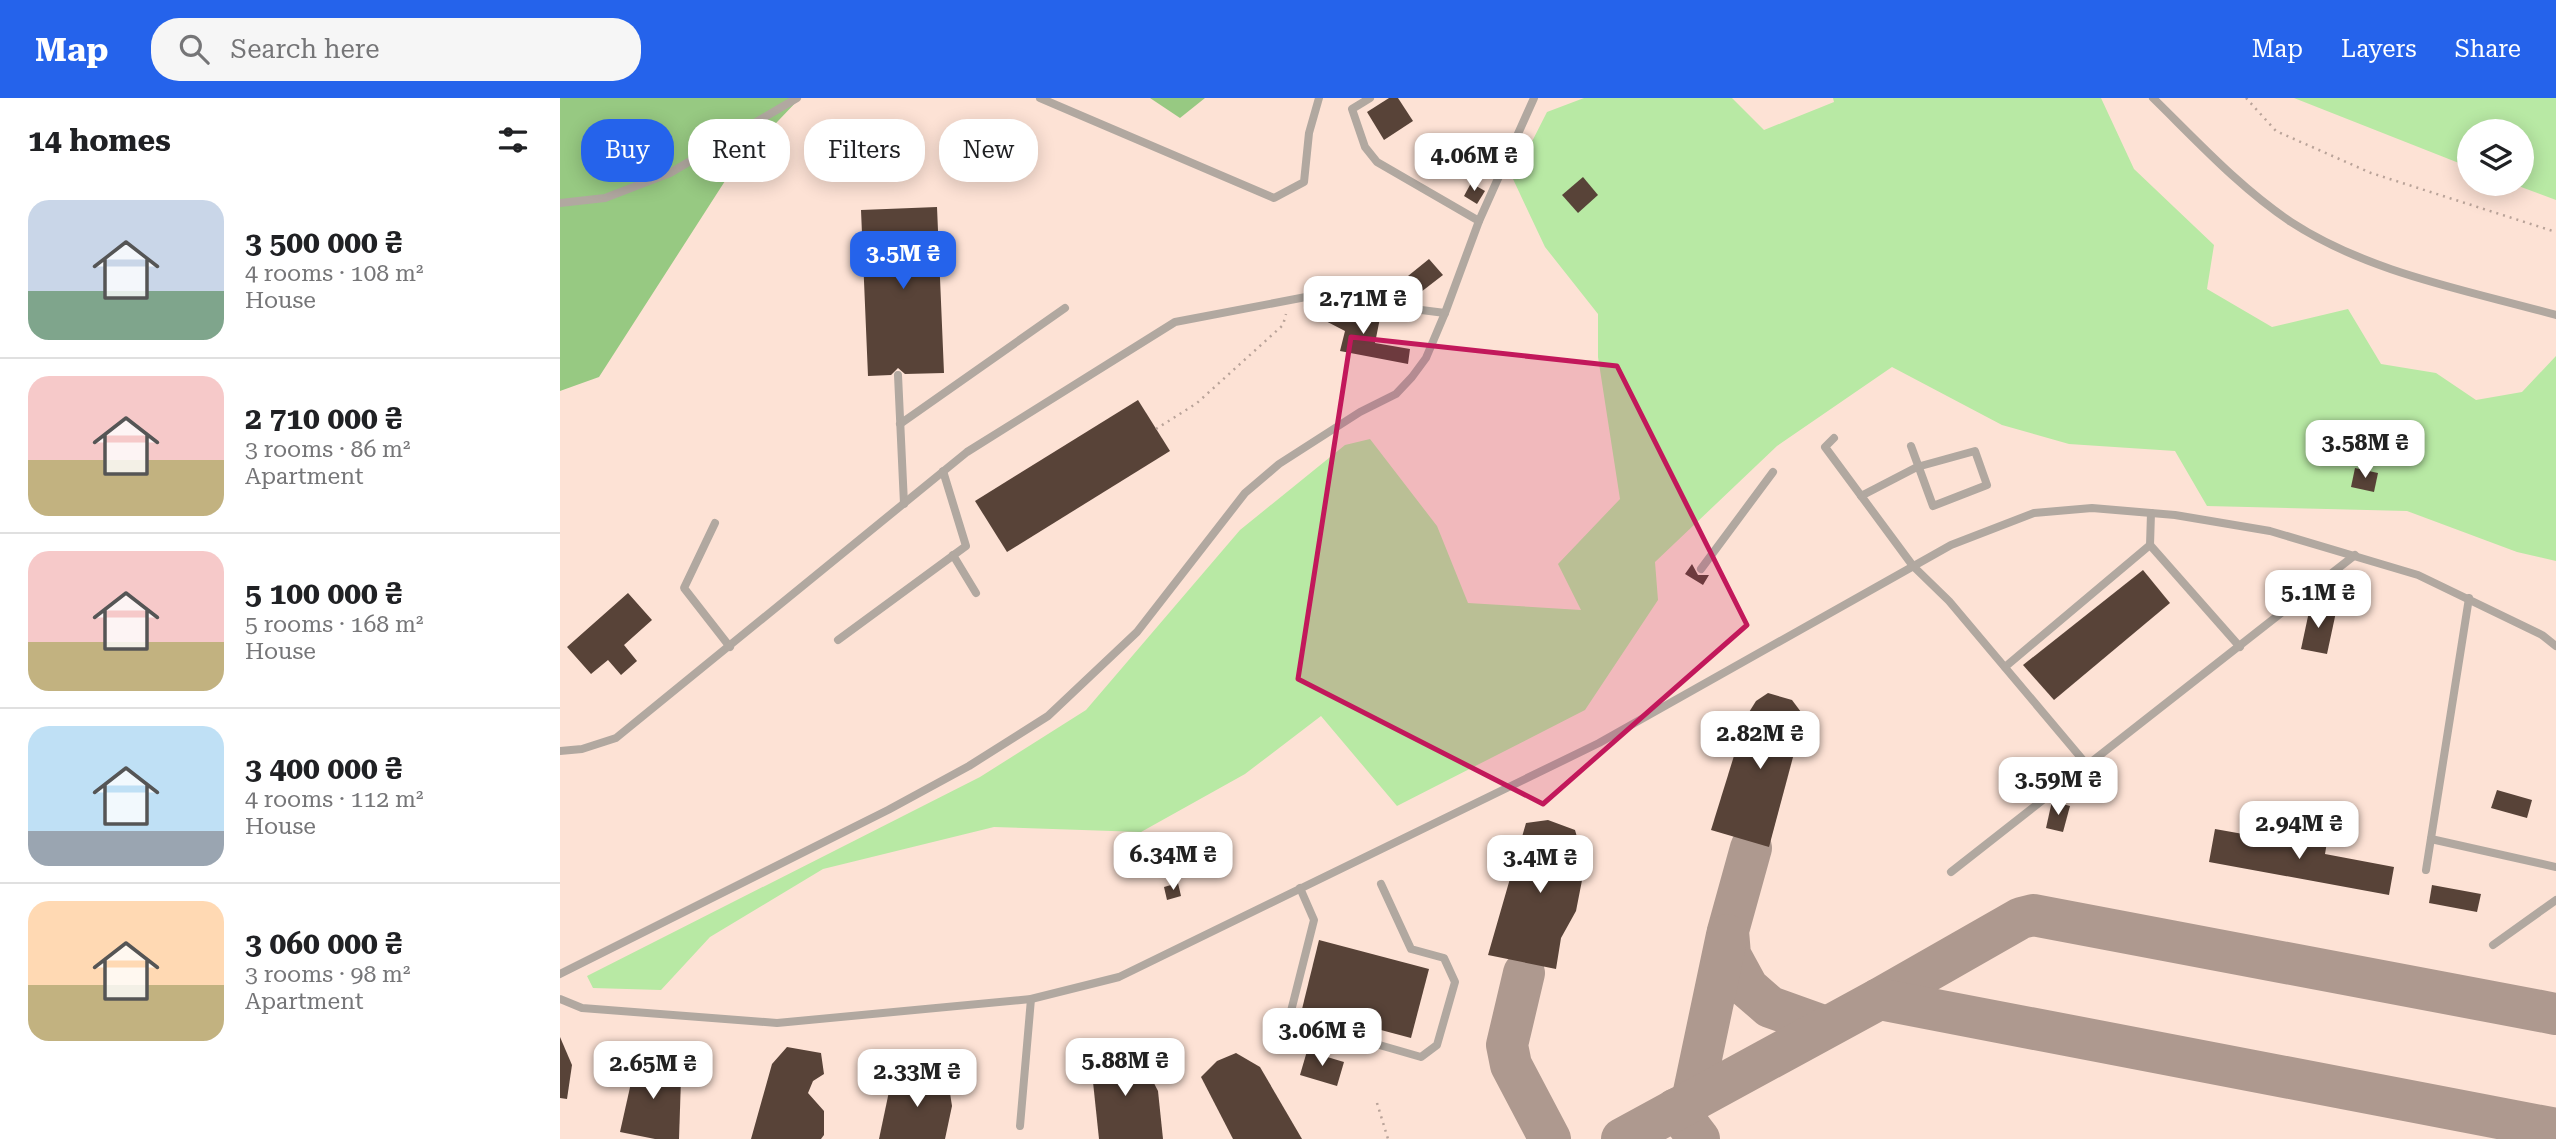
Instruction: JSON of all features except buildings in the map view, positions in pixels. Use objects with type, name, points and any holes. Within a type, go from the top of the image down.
[{"type":"lane","points":[[560,203],[605,198],[670,173],[797,98]]},
{"type":"lane","points":[[1040,98],[1274,198],[1304,182],[1309,133],[1319,98]]},
{"type":"lane","points":[[1370,98],[1352,109],[1365,147],[1377,162],[1479,221]]},
{"type":"lane","points":[[560,974],[888,810],[969,766],[1048,716],[1138,632],[1245,494],[1279,464],[1360,412],[1396,394],[1426,358],[1479,221],[1534,98]]},
{"type":"lane","points":[[2153,98],[2251,192],[2291,222],[2329,244],[2377,263],[2556,315]]},
{"type":"lane","points":[[560,751],[582,749],[616,738],[967,452],[1175,321],[1311,296],[1445,313]]},
{"type":"lane","points":[[900,424],[1065,308]]},
{"type":"lane","points":[[898,375],[904,504]]},
{"type":"lane","points":[[1834,438],[1825,447],[1913,566],[1949,601],[2088,766]]},
{"type":"lane","points":[[1861,496],[1917,467],[1975,450],[1987,485],[1933,506],[1917,467],[1910,446]]},
{"type":"lane","points":[[838,640],[966,545],[943,471]]},
{"type":"lane","points":[[1701,569],[1773,471]]},
{"type":"lane","points":[[560,999],[582,1008],[777,1023],[1031,999],[1119,976],[1599,743],[1951,544],[2034,513],[2092,508],[2151,513],[2270,531],[2418,575],[2542,635],[2556,646]]},
{"type":"lane","points":[[2151,513],[2150,545],[2240,647]]},
{"type":"lane","points":[[715,523],[684,588],[730,647]]},
{"type":"lane","points":[[2005,667],[2150,545]]},
{"type":"lane","points":[[953,555],[975,593]]},
{"type":"lane","points":[[1951,872],[2355,555]]},
{"type":"lane","points":[[2426,870],[2469,598]]},
{"type":"lane","points":[[2431,839],[2556,867]]},
{"type":"lane","points":[[1300,888],[1314,920],[1289,1020],[1421,1057],[1437,1045],[1455,982],[1444,958],[1410,948],[1381,884]]},
{"type":"lane","points":[[2493,945],[2556,900]]},
{"type":"lane","points":[[1020,1126],[1031,999]]},
{"type":"path","points":[[2246,98],[2276,131],[2371,173],[2556,232]]},
{"type":"path","points":[[1156,429],[1197,403],[1283,325],[1289,300]]},
{"type":"path","points":[[1377,1103],[1388,1139]]},
{"type":"highlighted area","points":[[1351,337],[1617,366],[1747,625],[1543,804],[1298,679]]},
{"type":"green space","points":[[560,98],[800,98],[780,119],[688,119],[688,182],[724,182],[599,377],[560,391]]},
{"type":"green space","points":[[1150,98],[1205,98],[1180,118]]},
{"type":"green space","points":[[1584,98],[1732,98],[1764,130],[1834,102],[1833,98],[2101,98],[2134,169],[2214,245],[2207,289],[2272,327],[2348,309],[2381,364],[2436,373],[2476,400],[2522,392],[2556,356],[2556,561],[2517,552],[2407,511],[2207,506],[2175,451],[2069,444],[2002,425],[1892,367],[1777,446],[1655,562],[1658,600],[1585,710],[1397,806],[1321,716],[1245,774],[1141,832],[994,827],[823,869],[710,937],[661,990],[593,988],[587,976],[980,777],[1086,710],[1240,530],[1345,445],[1370,439],[1437,526],[1468,603],[1581,610],[1558,564],[1620,499],[1598,357],[1598,314],[1545,247],[1513,179],[1547,112]]},
{"type":"green space","points":[[2294,98],[2556,98],[2556,200],[2534,192],[2534,119],[2457,119],[2457,162]]},
{"type":"taxiway","points":[[1751,848],[1728,931],[1730,955],[1748,988],[1770,1007],[1826,1027]]},
{"type":"taxiway","points":[[1879,999],[2021,918],[2033,915],[2556,1014]]},
{"type":"taxiway","points":[[1692,1101],[1727,935]]},
{"type":"taxiway","points":[[1524,973],[1507,1045],[1511,1065],[1550,1139]]},
{"type":"taxiway","points":[[1622,1139],[1879,999],[2556,1129]]},
{"type":"taxiway","points":[[1676,1109],[1699,1139]]}]
